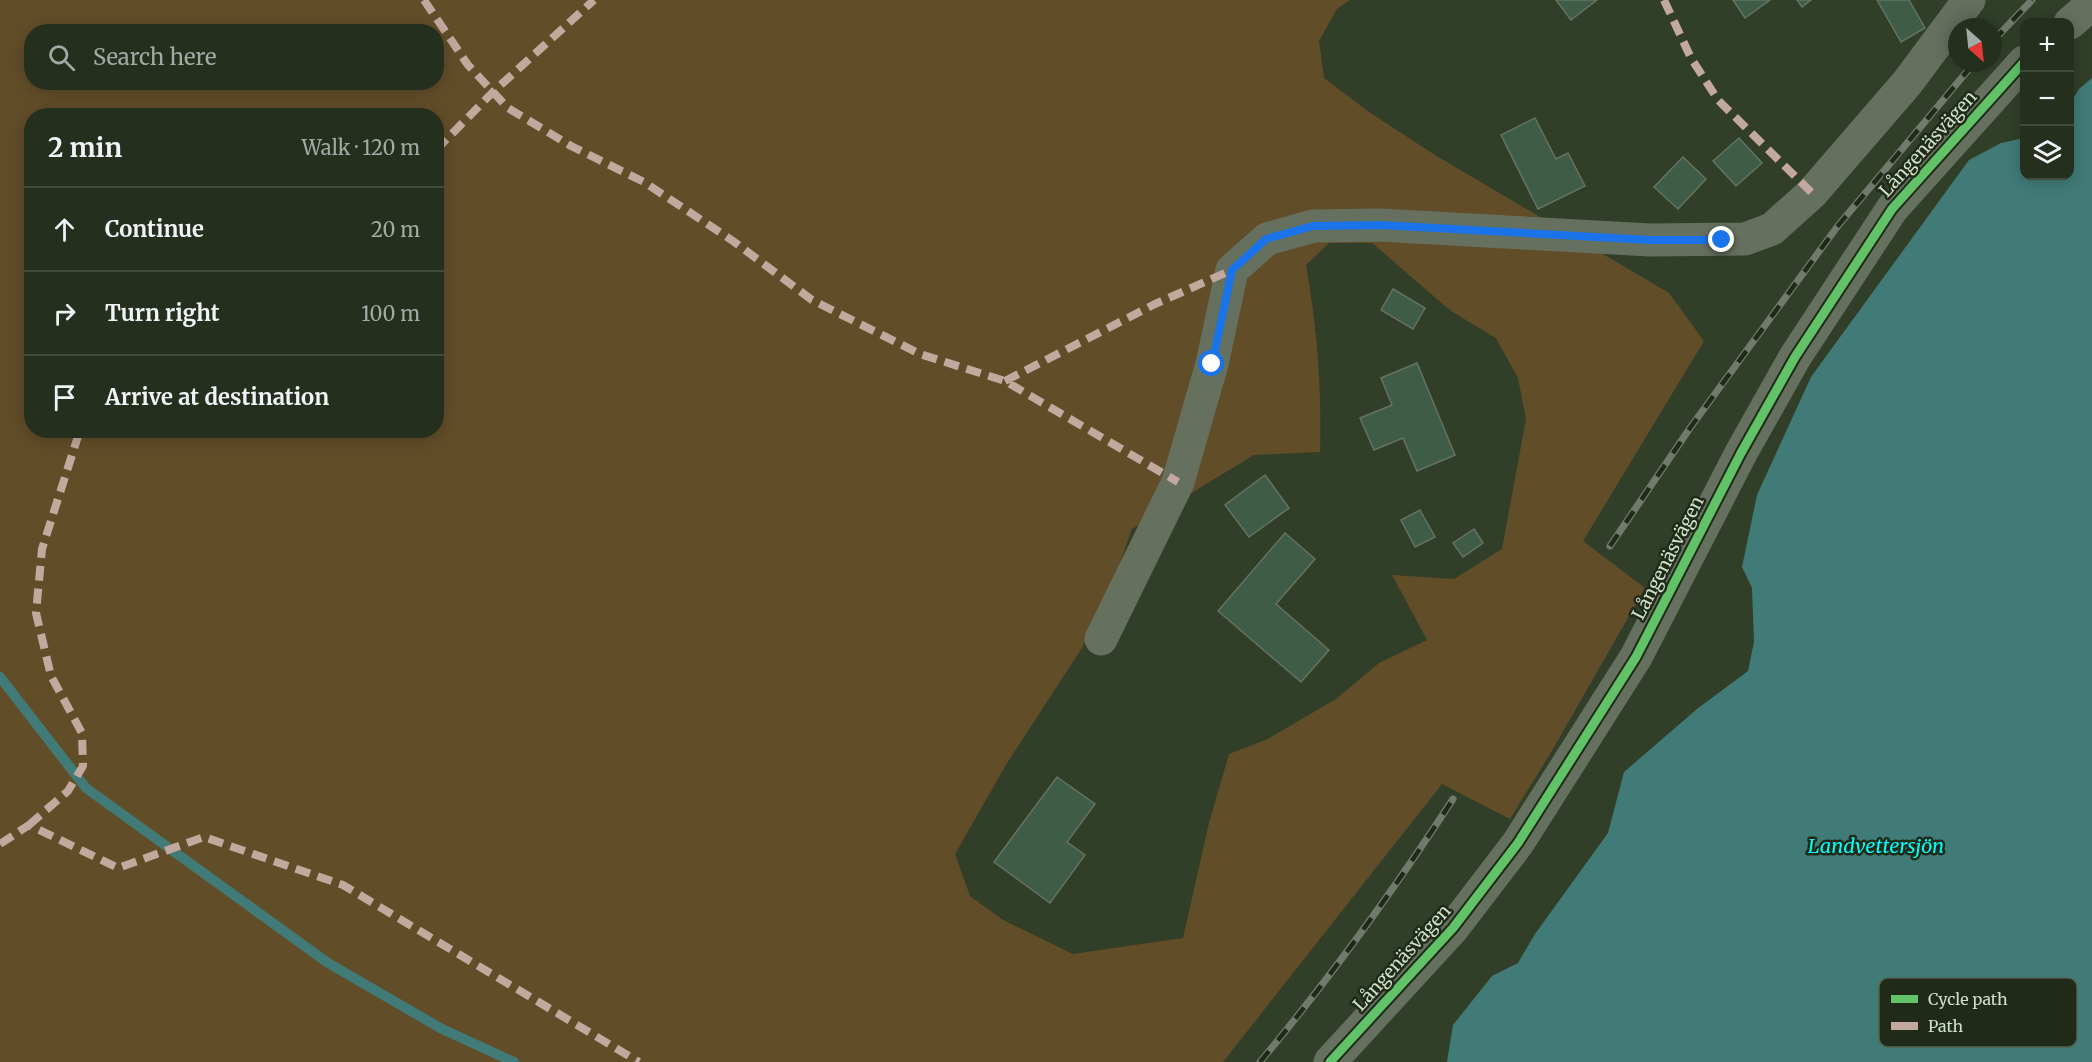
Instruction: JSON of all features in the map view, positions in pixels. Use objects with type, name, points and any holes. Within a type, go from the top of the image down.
[{"type":"street","points":[[1101,639],[1179,482],[1212,364],[1232,270],[1266,239],[1313,226],[1380,225],[1650,240],[1745,239],[1773,229],[1812,193],[1907,83],[1969,0]]},
{"type":"street","name":"Långenäsvägen","points":[[1330,1062],[1453,928],[1518,843],[1636,657],[1736,464],[1795,357],[1848,280],[1892,209],[2020,68]]},
{"type":"shaded area","points":[[0,0],[1350,0],[1337,9],[1319,41],[1324,78],[1369,112],[1435,155],[1669,293],[1704,341],[1583,541],[1645,588],[1553,749],[1510,819],[1442,784],[1223,1062],[0,1062]],"holes":[[[1329,243],[1372,243],[1451,311],[1496,338],[1518,378],[1526,419],[1502,549],[1454,579],[1392,575],[1427,640],[1379,663],[1336,699],[1268,739],[1229,754],[1209,823],[1183,938],[1073,954],[1003,920],[970,896],[955,854],[1007,763],[1082,648],[1119,566],[1132,529],[1254,455],[1320,452],[1318,358],[1306,265]]]},
{"type":"water","name":"Landvettersjön","points":[[2092,78],[2092,1062],[1447,1062],[1453,1025],[1492,976],[1518,963],[1535,934],[1608,833],[1624,772],[1697,709],[1748,671],[1754,642],[1752,588],[1742,567],[1757,495],[1811,377],[1969,160],[2001,143],[2020,139],[2020,180],[2074,180],[2074,97],[2079,89]]},
{"type":"building","points":[[1556,0],[1597,0],[1571,20]]},
{"type":"building","points":[[1733,0],[1770,0],[1745,18]]},
{"type":"building","points":[[1797,0],[1811,0],[1802,7]]},
{"type":"building","points":[[1877,0],[1909,0],[1925,28],[1901,42]]},
{"type":"building","points":[[1535,118],[1556,159],[1568,153],[1585,186],[1538,209],[1501,135]]},
{"type":"building","points":[[1739,138],[1762,163],[1736,186],[1713,161]]},
{"type":"building","points":[[1683,157],[1706,179],[1678,209],[1654,187]]},
{"type":"building","points":[[1393,289],[1425,308],[1413,329],[1381,310]]},
{"type":"building","points":[[1417,363],[1455,455],[1417,471],[1403,438],[1374,450],[1360,418],[1392,405],[1381,378]]},
{"type":"building","points":[[1265,475],[1289,508],[1249,537],[1225,505]]},
{"type":"building","points":[[1420,510],[1435,537],[1415,547],[1401,520]]},
{"type":"building","points":[[1474,529],[1483,543],[1463,557],[1453,543]]},
{"type":"building","points":[[1285,533],[1315,559],[1276,604],[1329,650],[1301,682],[1218,611]]},
{"type":"building","points":[[1057,777],[1095,804],[1067,842],[1085,855],[1050,903],[994,862]]},
{"type":"waterway","points":[[0,677],[86,788],[328,963],[442,1029],[514,1062]]},
{"type":"railway","points":[[2002,32],[2032,0]]},
{"type":"railway","points":[[1610,546],[1690,428],[1837,227],[1966,72]]},
{"type":"railway","points":[[1260,1062],[1361,933],[1453,799]]},
{"type":"marked path","points":[[424,0],[440,24]]},
{"type":"marked path","points":[[444,142],[493,92],[594,0]]},
{"type":"marked path","points":[[1664,0],[1691,58],[1718,100],[1812,193]]},
{"type":"marked path","points":[[444,30],[468,65],[508,108],[571,146],[644,182],[733,241],[812,300],[920,354],[1005,381],[1178,482]]},
{"type":"marked path","points":[[1005,381],[1155,304],[1232,270]]},
{"type":"marked path","points":[[29,825],[68,791],[83,766],[82,733],[51,676],[36,613],[42,549],[77,438]]},
{"type":"marked path","points":[[0,844],[29,825],[118,868],[204,837],[343,885],[639,1062]]},
{"type":"cycle path","points":[[1330,1062],[1453,928],[1518,843],[1636,657],[1741,453],[1795,357],[1892,209],[2020,66]]},
{"type":"route","points":[[1212,364],[1232,270],[1266,239],[1313,226],[1380,225],[1650,240],[1722,240]]}]
